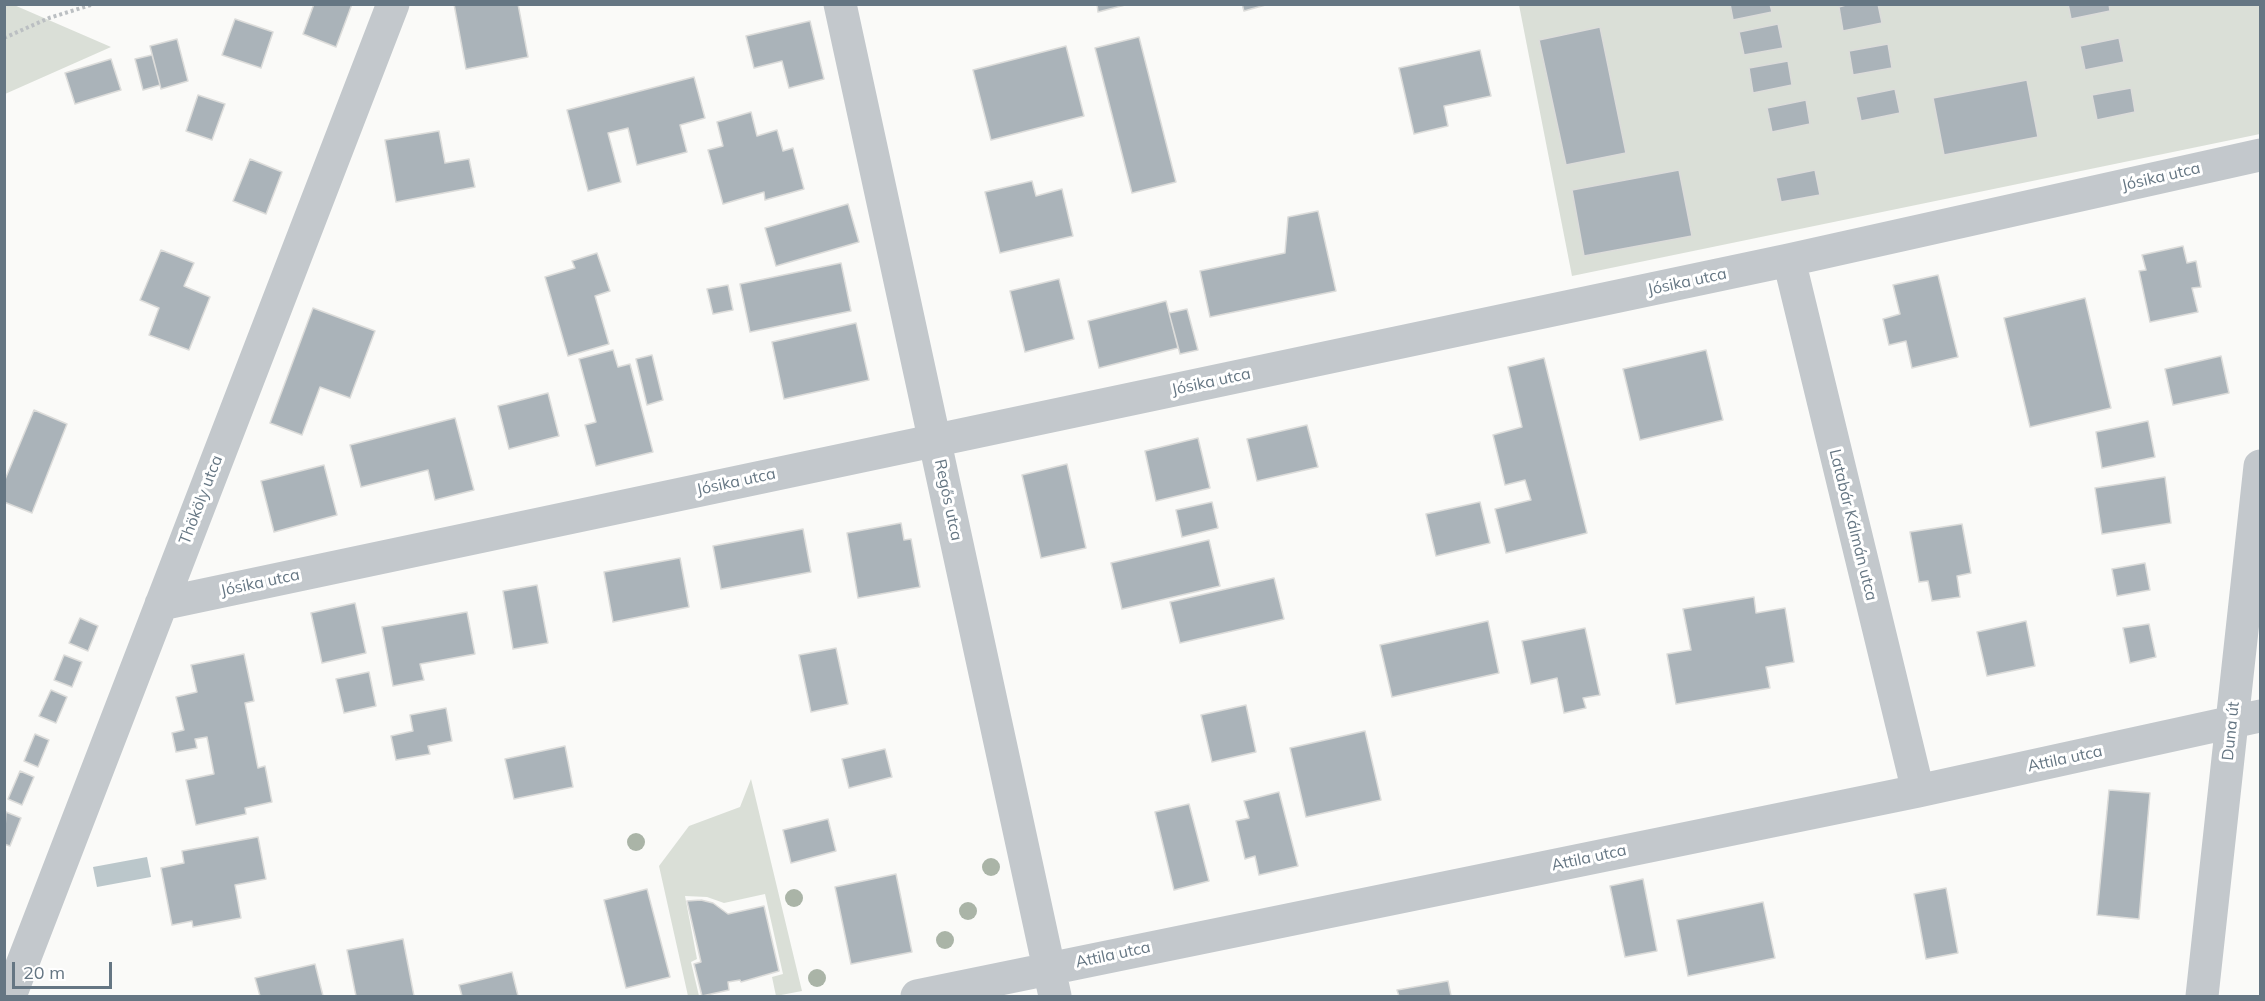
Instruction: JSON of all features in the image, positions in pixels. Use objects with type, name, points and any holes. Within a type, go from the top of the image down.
[{"type":"street","name":"Thököly utca","points":[[10,996],[393,4]]},
{"type":"street","name":"Regős utca","points":[[840,4],[1052,982]]},
{"type":"street","name":"Jósika utca","points":[[161,604],[1789,260],[2260,155]]},
{"type":"street","name":"Latabár Kálmán utca","points":[[1789,260],[1918,791]]},
{"type":"street","name":"Duna út","points":[[2202,996],[2246,719],[2260,466]]},
{"type":"street","name":"Attila utca","points":[[917,996],[1052,982],[2246,719]]},
{"type":"path","points":[[4,38],[49,18],[94,4]]},
{"type":"shaded area","points":[[5,4],[14,5],[111,47],[5,94]]},
{"type":"shaded area","points":[[1519,5],[2260,5],[2260,134],[1572,276]]},
{"type":"shaded area","points":[[751,779],[802,991],[776,996],[772,977],[783,974],[765,894],[724,903],[707,897],[685,896],[697,959],[691,962],[699,996],[688,996],[659,866],[689,826],[740,807]]},
{"type":"shaded area","points":[[147,857],[151,877],[97,887],[93,867]]},
{"type":"building","points":[[314,4],[352,4],[336,47],[303,34]]},
{"type":"building","points":[[454,4],[518,4],[528,57],[466,69]]},
{"type":"building","points":[[1097,4],[1129,4],[1098,12]]},
{"type":"building","points":[[1242,4],[1269,4],[1244,11]]},
{"type":"building","points":[[1730,4],[1770,4],[1772,12],[1733,20]]},
{"type":"building","points":[[1849,4],[1878,4],[1882,23],[1843,31],[1839,7]]},
{"type":"building","points":[[2068,4],[2109,4],[2110,11],[2071,19]]},
{"type":"building","points":[[235,19],[273,32],[261,68],[222,55]]},
{"type":"building","points":[[810,21],[824,79],[789,88],[782,61],[754,68],[746,36]]},
{"type":"building","points":[[1778,24],[1783,48],[1744,55],[1739,32]]},
{"type":"building","points":[[1600,27],[1626,153],[1566,165],[1539,40]]},
{"type":"building","points":[[1139,37],[1176,182],[1132,193],[1095,48]]},
{"type":"building","points":[[2119,38],[2124,62],[2085,70],[2080,46]]},
{"type":"building","points":[[177,39],[188,81],[161,89],[150,46]]},
{"type":"building","points":[[1888,44],[1892,68],[1853,75],[1849,51]]},
{"type":"building","points":[[1066,46],[1084,116],[991,140],[973,70]]},
{"type":"building","points":[[1480,50],[1491,96],[1444,106],[1448,126],[1414,134],[1399,68]]},
{"type":"building","points":[[152,55],[160,85],[143,90],[135,59]]},
{"type":"building","points":[[111,59],[121,90],[75,104],[65,73]]},
{"type":"building","points":[[1788,61],[1792,85],[1753,93],[1749,68]]},
{"type":"building","points":[[694,77],[705,118],[680,125],[687,152],[637,165],[628,128],[608,133],[621,182],[588,191],[567,110]]},
{"type":"building","points":[[2027,80],[2038,137],[1944,155],[1933,98]]},
{"type":"building","points":[[2131,88],[2135,112],[2097,120],[2092,95]]},
{"type":"building","points":[[1895,89],[1900,113],[1861,121],[1856,97]]},
{"type":"building","points":[[198,95],[225,104],[212,140],[186,131]]},
{"type":"building","points":[[1806,100],[1810,124],[1772,132],[1767,108]]},
{"type":"building","points":[[751,112],[757,136],[777,130],[783,151],[793,148],[804,189],[765,200],[764,192],[723,204],[708,150],[723,146],[717,122]]},
{"type":"building","points":[[439,131],[445,163],[469,159],[475,187],[396,202],[385,140]]},
{"type":"building","points":[[250,159],[282,172],[266,214],[233,201]]},
{"type":"building","points":[[1679,170],[1692,236],[1584,256],[1572,190]]},
{"type":"building","points":[[1815,170],[1820,195],[1781,202],[1776,178]]},
{"type":"building","points":[[1032,181],[1036,196],[1062,189],[1073,236],[1000,253],[985,192]]},
{"type":"building","points":[[848,204],[859,242],[776,266],[765,228]]},
{"type":"building","points":[[1318,211],[1336,291],[1210,317],[1200,271],[1285,253],[1288,217]]},
{"type":"building","points":[[2183,246],[2187,263],[2196,261],[2201,287],[2192,288],[2198,312],[2150,322],[2139,271],[2146,270],[2142,255]]},
{"type":"building","points":[[161,250],[194,263],[184,286],[210,297],[189,350],[149,335],[159,308],[140,300]]},
{"type":"building","points":[[597,253],[610,291],[595,296],[609,344],[568,356],[545,277],[575,268],[572,261]]},
{"type":"building","points":[[841,263],[851,311],[750,332],[740,284]]},
{"type":"building","points":[[1938,275],[1958,357],[1912,368],[1906,341],[1889,345],[1883,319],[1900,314],[1893,285]]},
{"type":"building","points":[[1059,279],[1074,339],[1025,352],[1010,291]]},
{"type":"building","points":[[728,285],[733,310],[713,314],[707,289]]},
{"type":"building","points":[[2085,298],[2111,408],[2030,427],[2004,318]]},
{"type":"building","points":[[1166,301],[1178,348],[1099,368],[1088,321]]},
{"type":"building","points":[[313,308],[375,331],[350,398],[320,387],[302,435],[270,423]]},
{"type":"building","points":[[1187,309],[1198,350],[1180,354],[1169,313]]},
{"type":"building","points":[[856,323],[869,380],[784,399],[772,342]]},
{"type":"building","points":[[613,350],[618,367],[630,364],[653,452],[596,466],[585,425],[596,422],[579,359]]},
{"type":"building","points":[[1706,350],[1723,420],[1640,440],[1623,369]]},
{"type":"building","points":[[652,355],[663,400],[647,405],[636,359]]},
{"type":"building","points":[[2221,356],[2229,393],[2173,405],[2165,369]]},
{"type":"building","points":[[1544,358],[1587,533],[1506,553],[1495,509],[1531,500],[1525,480],[1505,485],[1493,435],[1522,427],[1508,367]]},
{"type":"building","points":[[548,393],[559,436],[509,449],[498,406]]},
{"type":"building","points":[[34,410],[67,424],[32,513],[4,502],[4,482]]},
{"type":"building","points":[[455,418],[474,490],[435,500],[428,470],[361,487],[350,445]]},
{"type":"building","points":[[2148,421],[2155,457],[2102,468],[2096,432]]},
{"type":"building","points":[[1307,425],[1318,467],[1257,481],[1247,439]]},
{"type":"building","points":[[1198,438],[1210,488],[1156,501],[1145,451]]},
{"type":"building","points":[[1067,464],[1086,548],[1041,558],[1022,475]]},
{"type":"building","points":[[324,465],[337,515],[274,532],[261,481]]},
{"type":"building","points":[[2165,477],[2171,523],[2102,534],[2095,488]]},
{"type":"building","points":[[1212,502],[1218,528],[1182,537],[1176,510]]},
{"type":"building","points":[[1480,502],[1490,543],[1436,556],[1426,514]]},
{"type":"building","points":[[901,523],[904,540],[911,539],[920,587],[858,598],[847,533]]},
{"type":"building","points":[[1962,524],[1971,573],[1957,576],[1960,597],[1932,601],[1928,581],[1919,582],[1910,532]]},
{"type":"building","points":[[803,529],[811,572],[721,589],[713,546]]},
{"type":"building","points":[[1209,540],[1220,586],[1122,609],[1111,563]]},
{"type":"building","points":[[680,558],[689,607],[613,622],[604,572]]},
{"type":"building","points":[[2145,563],[2150,590],[2117,596],[2112,569]]},
{"type":"building","points":[[1274,578],[1284,619],[1180,643],[1170,602]]},
{"type":"building","points":[[537,585],[548,643],[513,649],[503,591]]},
{"type":"building","points":[[1754,597],[1756,613],[1785,608],[1794,662],[1766,667],[1770,688],[1676,704],[1667,654],[1691,650],[1683,609]]},
{"type":"building","points":[[355,603],[366,653],[322,663],[311,613]]},
{"type":"building","points":[[467,612],[475,654],[420,664],[424,680],[393,686],[382,627]]},
{"type":"building","points":[[80,618],[98,626],[88,651],[69,643]]},
{"type":"building","points":[[1488,621],[1499,673],[1392,697],[1380,645]]},
{"type":"building","points":[[2026,621],[2035,666],[1987,676],[1977,632]]},
{"type":"building","points":[[2149,624],[2156,657],[2130,663],[2123,628]]},
{"type":"building","points":[[1585,628],[1600,695],[1583,698],[1586,708],[1564,713],[1557,678],[1531,684],[1522,641]]},
{"type":"building","points":[[836,648],[848,704],[811,712],[799,655]]},
{"type":"building","points":[[244,654],[254,701],[245,703],[258,768],[265,766],[272,802],[245,808],[246,814],[196,825],[186,780],[214,774],[207,737],[195,739],[197,748],[176,752],[172,733],[184,730],[176,697],[197,692],[191,665]]},
{"type":"building","points":[[64,655],[82,662],[72,687],[54,680]]},
{"type":"building","points":[[369,672],[376,706],[344,713],[336,679]]},
{"type":"building","points":[[51,690],[67,697],[56,723],[39,716]]},
{"type":"building","points":[[1246,705],[1256,752],[1212,762],[1201,715]]},
{"type":"building","points":[[446,708],[452,741],[428,746],[430,754],[396,760],[391,736],[413,731],[410,715]]},
{"type":"building","points":[[1365,731],[1381,800],[1306,817],[1290,748]]},
{"type":"building","points":[[35,734],[49,740],[38,767],[24,761]]},
{"type":"building","points":[[565,746],[573,787],[514,799],[505,759]]},
{"type":"building","points":[[885,749],[892,777],[849,788],[842,759]]},
{"type":"building","points":[[20,771],[34,777],[22,805],[8,799]]},
{"type":"building","points":[[2109,790],[2150,793],[2139,919],[2097,915]]},
{"type":"building","points":[[1279,792],[1298,866],[1259,875],[1255,856],[1245,859],[1236,821],[1249,818],[1244,801]]},
{"type":"building","points":[[1189,804],[1209,881],[1174,890],[1155,812]]},
{"type":"building","points":[[6,812],[21,818],[10,846],[4,844]]},
{"type":"building","points":[[828,819],[836,851],[791,863],[783,830]]},
{"type":"building","points":[[258,837],[266,879],[235,885],[241,918],[193,927],[192,921],[172,925],[161,868],[184,863],[182,851]]},
{"type":"building","points":[[896,874],[912,952],[851,964],[835,887]]},
{"type":"building","points":[[1643,879],[1657,951],[1625,957],[1610,886]]},
{"type":"building","points":[[1946,888],[1958,953],[1926,959],[1914,894]]},
{"type":"building","points":[[647,889],[670,977],[626,988],[604,900]]},
{"type":"building","points":[[701,900],[713,903],[728,914],[764,906],[779,971],[741,982],[740,980],[728,982],[729,990],[702,996],[694,964],[701,962],[687,901]]},
{"type":"building","points":[[1763,902],[1775,958],[1688,976],[1677,920]]},
{"type":"building","points":[[403,939],[414,996],[356,996],[347,950]]},
{"type":"building","points":[[315,964],[323,996],[260,996],[255,978]]},
{"type":"building","points":[[512,972],[518,996],[462,996],[459,985]]},
{"type":"building","points":[[1448,981],[1451,996],[1399,996],[1397,990]]}]
